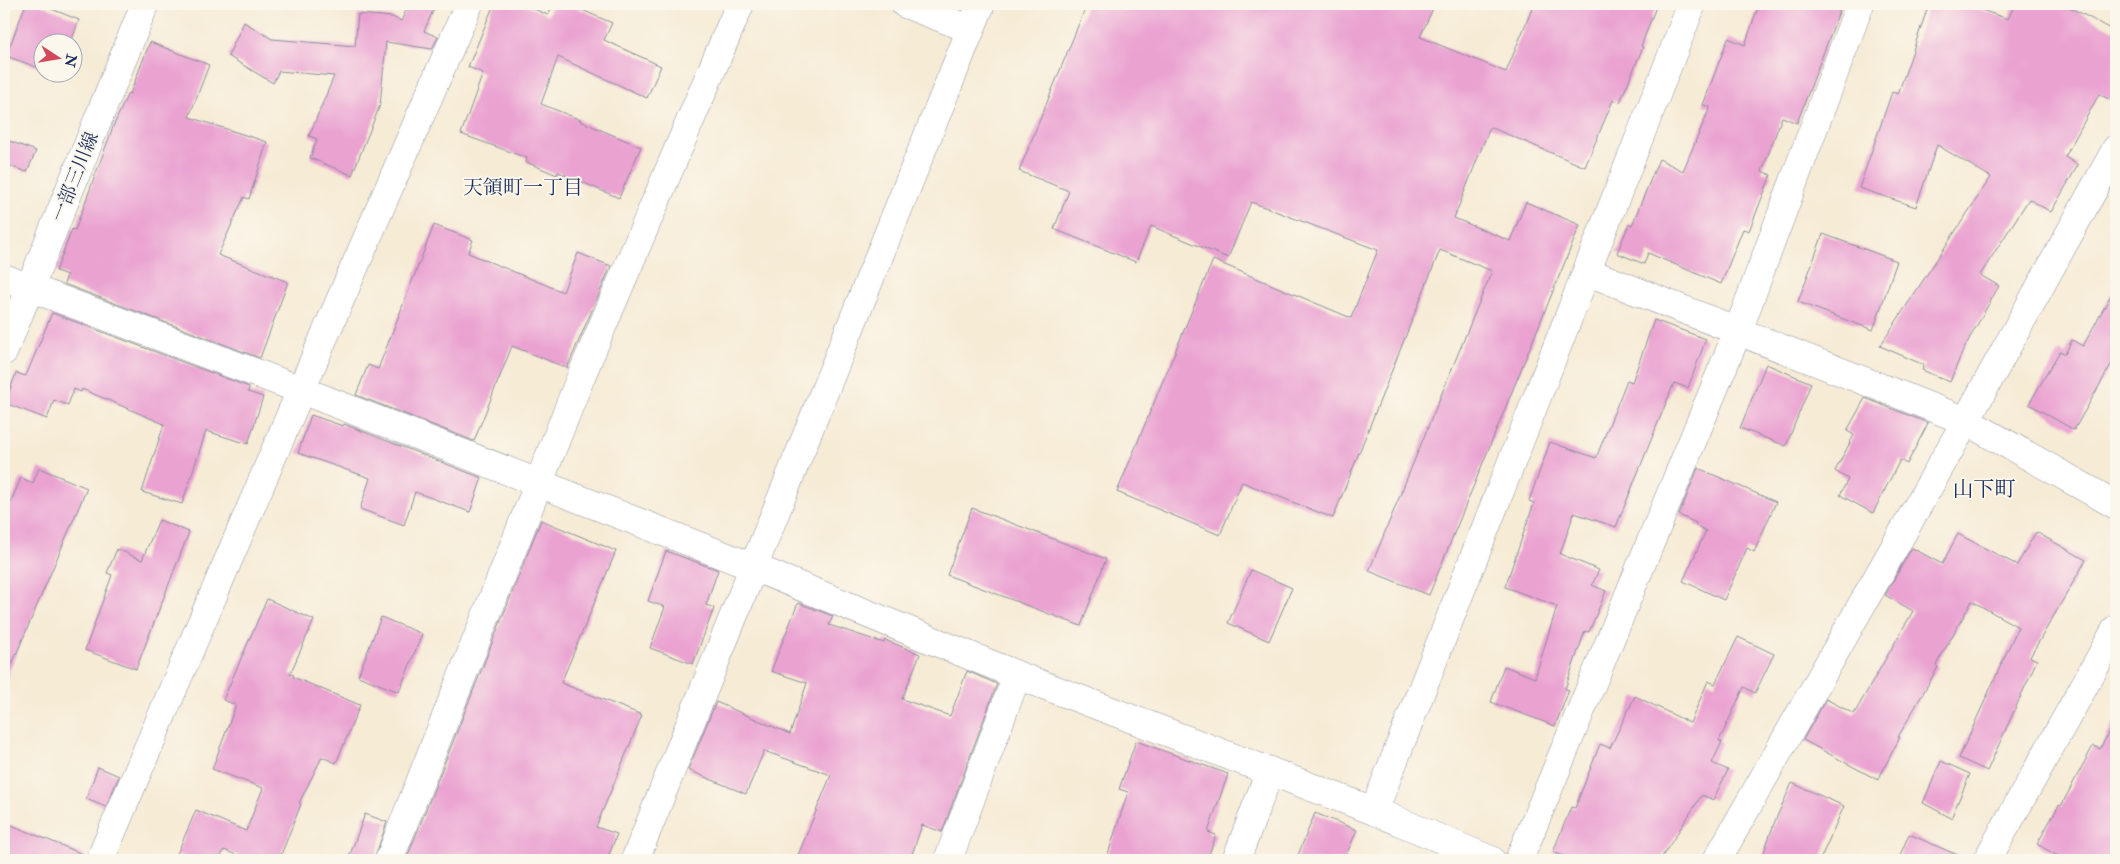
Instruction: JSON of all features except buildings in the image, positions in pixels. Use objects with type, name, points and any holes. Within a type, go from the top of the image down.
[{"type":"street","name":"一部三川線","points":[[4,351],[145,4]]},
{"type":"street","points":[[100,860],[469,4]]},
{"type":"street","points":[[389,860],[537,483],[740,4]]},
{"type":"street","points":[[904,4],[970,29]]},
{"type":"street","points":[[635,860],[981,4]]},
{"type":"street","points":[[1374,811],[1692,4]]},
{"type":"street","points":[[1519,860],[1738,331],[1860,4]]},
{"type":"street","points":[[1717,860],[1966,422],[2116,149]]},
{"type":"street","points":[[1588,272],[1966,422],[2116,505]]},
{"type":"street","points":[[4,278],[301,390],[753,567],[1018,675],[1374,811],[1491,860]]},
{"type":"street","points":[[1987,860],[2116,629]]},
{"type":"street","points":[[948,860],[1018,675]]},
{"type":"street","points":[[1236,860],[1270,772]]},
{"type":"district","name":"天領町一丁目","points":[[523,187]]},
{"type":"district","name":"山下町","points":[[1984,489]]}]
